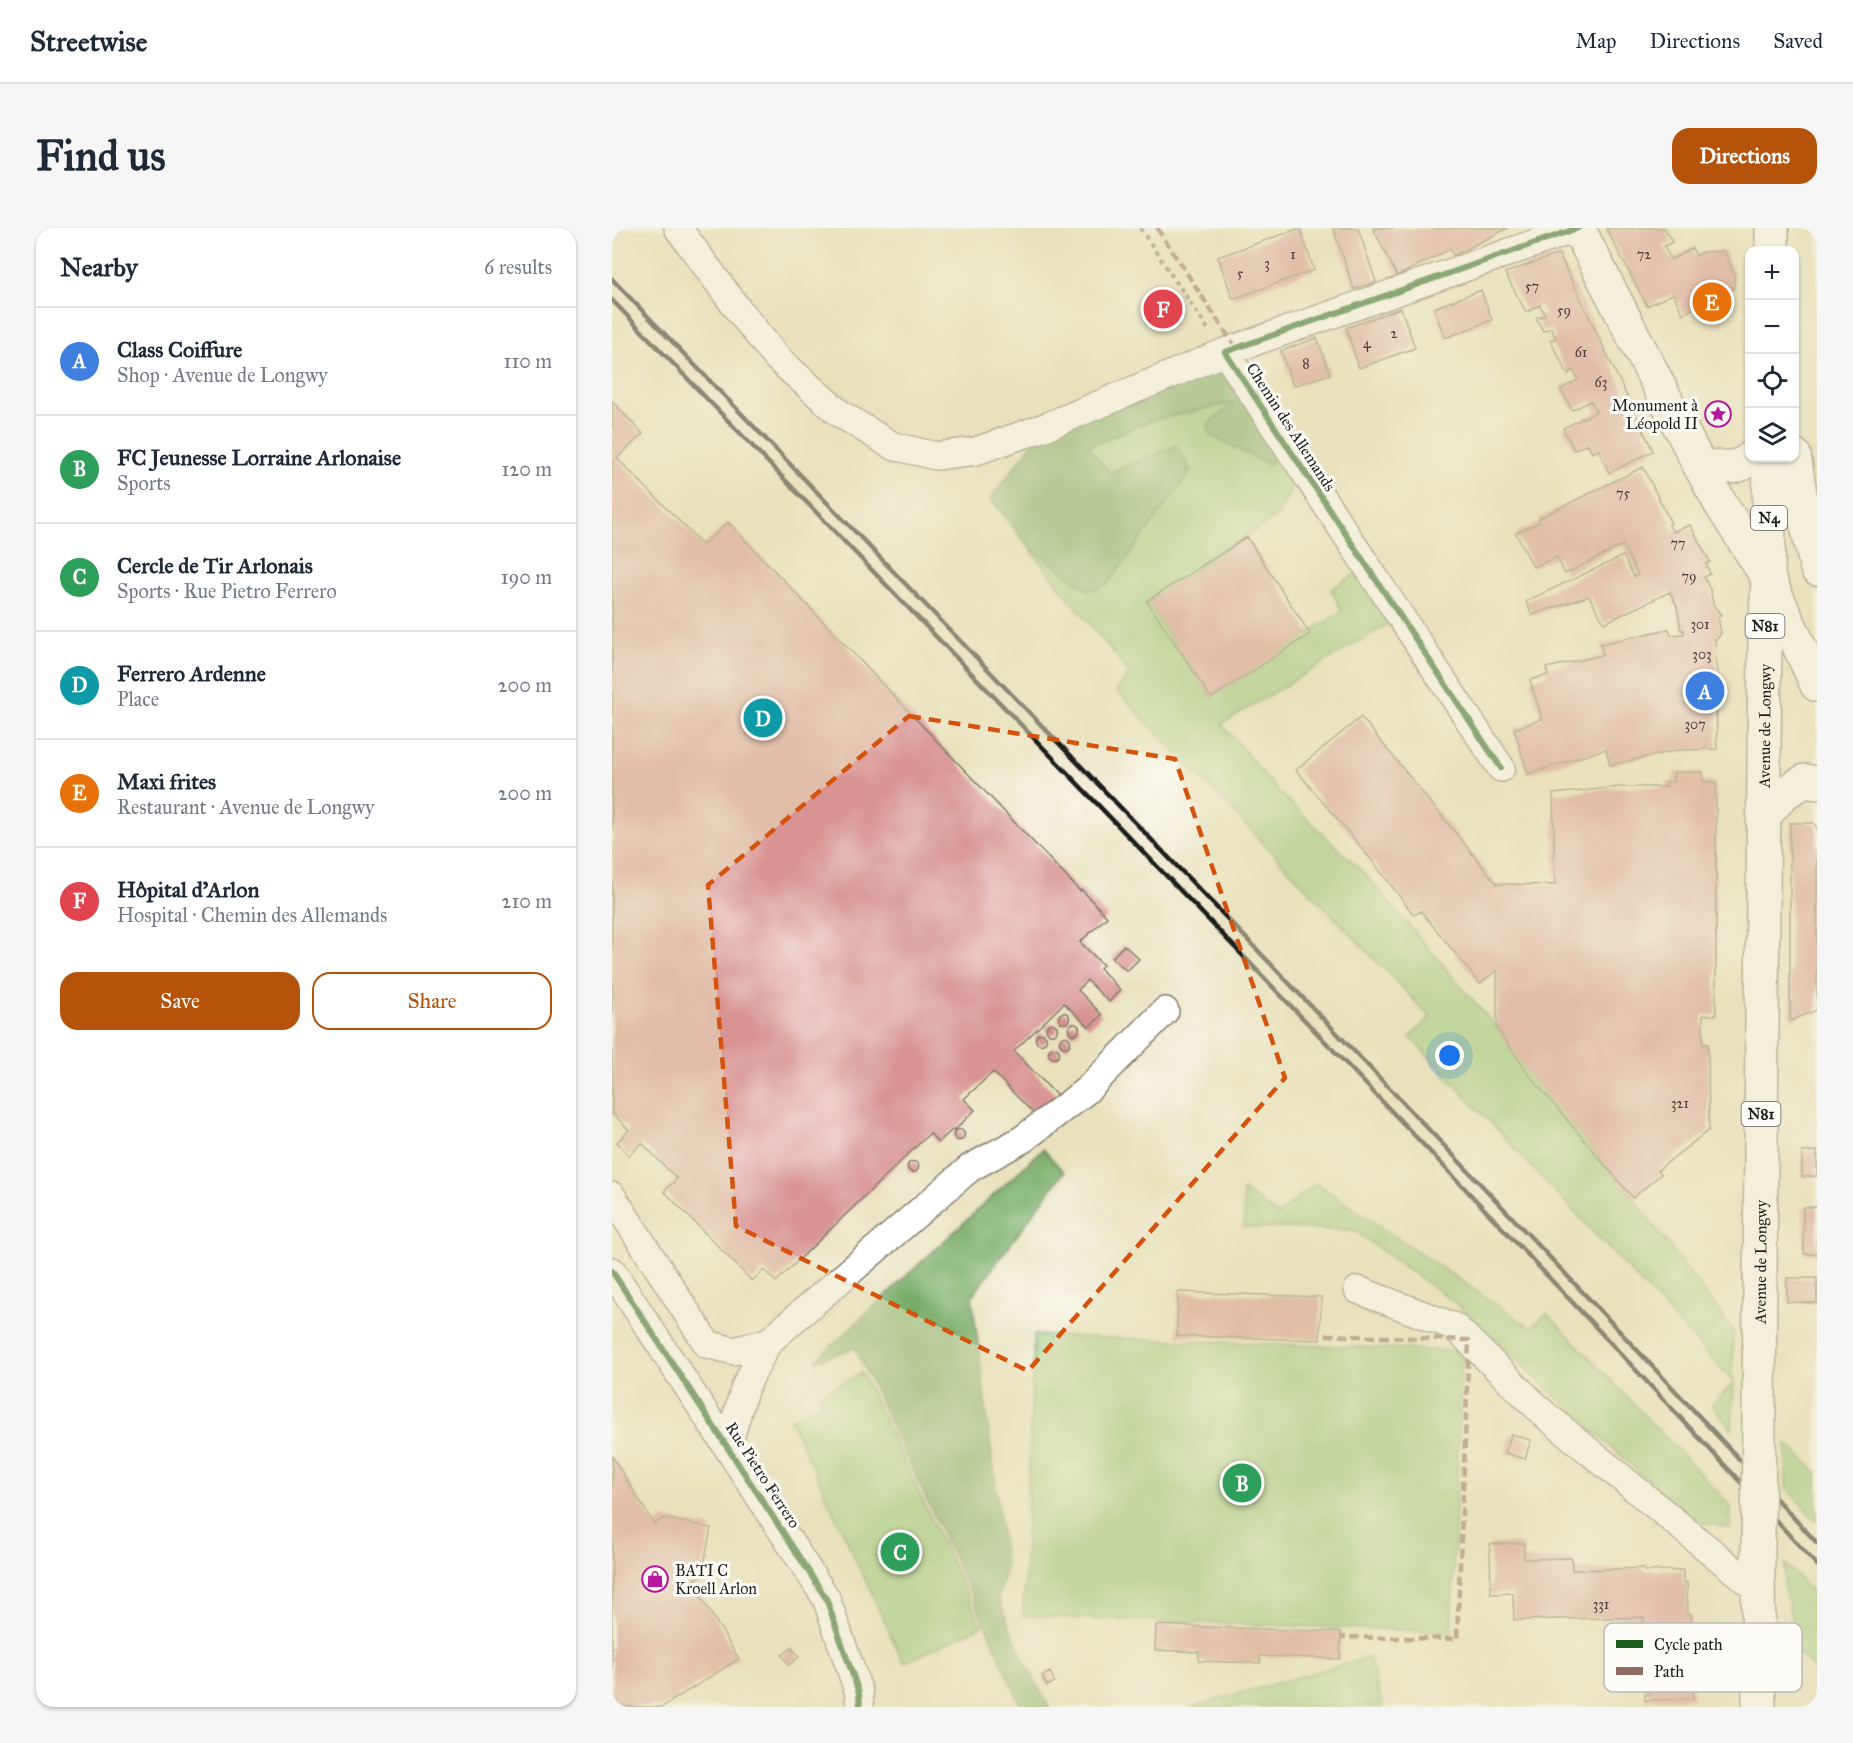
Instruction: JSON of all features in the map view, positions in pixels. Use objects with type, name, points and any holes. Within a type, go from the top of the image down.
[{"type":"main road","points":[[1578,228],[1720,503],[1768,578]]},
{"type":"main road","points":[[1772,228],[1772,246]]},
{"type":"main road","points":[[1700,466],[1729,467],[1747,462]]},
{"type":"main road","name":"Avenue de Longwy","points":[[1759,1623],[1765,637],[1770,462]]},
{"type":"main road","name":"N4","points":[[1795,462],[1801,500],[1817,569]]},
{"type":"main road","points":[[1720,503],[1719,519],[1741,567],[1754,652],[1765,673]]},
{"type":"main road","name":"N4","points":[[1768,578],[1817,686]]},
{"type":"main road","name":"Avenue de Longwy","points":[[1764,816],[1784,793],[1806,781],[1817,783]]},
{"type":"street","points":[[678,228],[777,358],[839,413],[893,446],[936,456],[976,451],[1045,427],[1225,352]]},
{"type":"street","name":"Chemin des Allemands","points":[[1501,768],[1225,352],[1578,228]]},
{"type":"street","points":[[728,1445],[745,1387],[768,1342],[970,1168],[1023,1139],[1088,1090],[1165,1011]]},
{"type":"street","points":[[612,1197],[707,1344],[734,1351],[768,1342]]},
{"type":"street","name":"Rue Pietro Ferrero","points":[[612,1271],[826,1598],[859,1693],[860,1707]]},
{"type":"street","points":[[1358,1290],[1455,1327],[1544,1414],[1759,1591]]},
{"type":"path","points":[[1140,228],[1225,352]]},
{"type":"highlighted area","points":[[909,716],[1175,759],[1285,1078],[1028,1371],[736,1226],[708,885]]},
{"type":"green space","points":[[1219,368],[1278,454],[1268,464],[1210,435],[1208,424],[1234,402],[1152,420],[1088,446],[1110,473],[1176,446],[1191,471],[1107,585],[1089,590],[1027,545],[990,499],[1045,427]]},
{"type":"green space","points":[[1236,402],[1288,469],[1290,492],[1278,515],[1148,602],[1211,698],[1342,611],[1331,589],[1358,572],[1389,623],[1222,724],[1276,789],[1363,872],[1497,1028],[1530,1075],[1633,1198],[1733,1330],[1733,1381],[1410,1037],[1430,1017],[1116,690],[1130,674],[1027,545],[1089,590],[1176,446],[1109,473],[1087,447],[1152,420]]},
{"type":"green space","points":[[1043,1149],[1064,1172],[972,1296],[1006,1568],[998,1597],[1020,1652],[1049,1707],[1021,1707],[985,1624],[855,1348],[815,1361]]},
{"type":"green space","points":[[1316,1183],[1531,1328],[1547,1313],[1731,1506],[1730,1528],[1693,1522],[1455,1303],[1353,1230],[1244,1227],[1243,1190],[1278,1215]]},
{"type":"green space","points":[[1034,1335],[1462,1351],[1451,1632],[1023,1616]]},
{"type":"green space","points":[[862,1373],[982,1626],[904,1663],[790,1419],[822,1403],[818,1394]]},
{"type":"green space","points":[[1734,1383],[1732,1430],[1712,1405]]},
{"type":"green space","points":[[1786,1443],[1817,1472],[1817,1522],[1786,1487]]},
{"type":"green space","points":[[1785,1563],[1817,1597],[1817,1672],[1802,1657],[1802,1623],[1792,1623],[1784,1585]]},
{"type":"green space","points":[[1369,1657],[1383,1707],[1191,1707]]},
{"type":"building","points":[[1300,228],[1314,270],[1233,299],[1218,257]]},
{"type":"building","points":[[1333,228],[1358,228],[1376,282],[1354,289]]},
{"type":"building","points":[[1373,228],[1508,228],[1453,256],[1450,249],[1397,276]]},
{"type":"building","points":[[1606,228],[1665,228],[1672,242],[1664,246],[1671,260],[1692,248],[1696,256],[1703,252],[1724,251],[1734,274],[1734,289],[1717,296],[1718,305],[1710,309],[1706,308],[1704,303],[1683,314],[1673,294],[1647,306]]},
{"type":"building","points":[[1559,254],[1653,451],[1609,473],[1599,450],[1592,453],[1588,444],[1574,450],[1563,428],[1596,412],[1591,401],[1572,410],[1561,389],[1578,380],[1573,370],[1568,374],[1550,340],[1556,338],[1551,328],[1543,331],[1536,318],[1545,315],[1540,305],[1526,312],[1505,273]]},
{"type":"building","points":[[1481,290],[1492,320],[1445,338],[1434,308]]},
{"type":"building","points":[[1401,308],[1415,348],[1359,368],[1346,328]]},
{"type":"building","points":[[1317,338],[1330,374],[1293,386],[1281,351]]},
{"type":"building","points":[[612,401],[643,434],[617,458],[703,545],[728,522],[1107,917],[1080,942],[1103,965],[1100,968],[1120,990],[1109,1002],[1087,980],[1078,990],[1102,1015],[1089,1027],[1064,1003],[1014,1051],[1059,1098],[1037,1117],[993,1072],[964,1099],[975,1110],[955,1130],[953,1129],[938,1143],[930,1133],[776,1282],[764,1270],[752,1281],[664,1191],[677,1179],[642,1143],[629,1156],[617,1142],[629,1130],[612,1113]]},
{"type":"building","points":[[1643,467],[1671,523],[1669,525],[1673,532],[1690,525],[1710,562],[1706,564],[1710,574],[1704,577],[1711,592],[1713,604],[1721,615],[1718,617],[1721,633],[1715,639],[1718,675],[1716,678],[1717,749],[1678,750],[1610,765],[1606,749],[1528,774],[1514,729],[1542,719],[1530,680],[1548,675],[1546,668],[1603,655],[1600,644],[1669,629],[1671,635],[1684,634],[1684,630],[1681,630],[1677,607],[1670,592],[1604,623],[1589,596],[1532,615],[1526,601],[1623,556],[1634,577],[1638,575],[1623,545],[1565,574],[1557,557],[1533,567],[1516,533],[1540,522],[1539,518]]},
{"type":"building","points":[[1247,537],[1310,634],[1211,698],[1147,601]]},
{"type":"building","points":[[1361,717],[1497,884],[1555,885],[1553,794],[1619,787],[1666,787],[1666,782],[1673,782],[1674,772],[1703,772],[1703,782],[1716,782],[1716,1015],[1703,1015],[1703,1044],[1708,1044],[1709,1130],[1658,1170],[1661,1174],[1633,1198],[1529,1075],[1497,1028],[1497,970],[1480,984],[1421,911],[1414,915],[1296,770]]},
{"type":"building","points":[[1790,823],[1814,823],[1817,829],[1817,1010],[1790,1021]]},
{"type":"building","points":[[1124,945],[1139,959],[1127,971],[1112,958]]},
{"type":"building","points":[[1064,1012],[1070,1018],[1064,1024],[1058,1018]]},
{"type":"building","points":[[1052,1023],[1058,1029],[1052,1035],[1046,1029]]},
{"type":"building","points":[[1074,1023],[1080,1029],[1074,1035],[1068,1029]]},
{"type":"building","points":[[1041,1033],[1047,1039],[1041,1045],[1035,1039]]},
{"type":"building","points":[[1065,1036],[1071,1042],[1065,1048],[1059,1042]]},
{"type":"building","points":[[1054,1047],[1060,1053],[1054,1059],[1048,1053]]},
{"type":"building","points":[[959,1129],[965,1135],[959,1141],[953,1135]]},
{"type":"building","points":[[1817,1151],[1817,1176],[1802,1177],[1802,1152]]},
{"type":"building","points":[[913,1161],[919,1167],[913,1173],[907,1167]]},
{"type":"building","points":[[1803,1207],[1817,1207],[1817,1254],[1804,1254]]},
{"type":"building","points":[[1787,1278],[1817,1278],[1817,1303],[1787,1302]]},
{"type":"building","points":[[1178,1292],[1321,1297],[1320,1340],[1177,1336]]},
{"type":"building","points":[[1511,1434],[1531,1440],[1525,1459],[1505,1453]]},
{"type":"building","name":"BATI C Kroell Arlon","points":[[612,1456],[654,1524],[664,1518],[711,1528],[702,1575],[692,1582],[739,1659],[662,1707],[612,1707]]},
{"type":"building","points":[[1524,1543],[1524,1559],[1572,1558],[1572,1570],[1644,1568],[1644,1571],[1683,1570],[1683,1582],[1687,1582],[1688,1614],[1691,1614],[1691,1623],[1644,1623],[1644,1617],[1514,1620],[1513,1593],[1491,1594],[1490,1544]]},
{"type":"building","points":[[1156,1625],[1341,1632],[1340,1659],[1260,1656],[1260,1663],[1199,1661],[1199,1652],[1155,1650]]},
{"type":"building","points":[[792,1648],[799,1657],[789,1665],[782,1655]]},
{"type":"building","points":[[1050,1672],[1055,1682],[1047,1686],[1042,1676]]},
{"type":"building","points":[[1650,1692],[1693,1692],[1693,1699],[1645,1700],[1645,1695],[1650,1695]]},
{"type":"railway","points":[[612,279],[1519,1224],[1817,1543]]},
{"type":"railway","points":[[612,300],[1519,1245],[1817,1565]]},
{"type":"marked path","points":[[1157,228],[1236,348]]},
{"type":"marked path","points":[[1326,1335],[1469,1340],[1457,1639],[1341,1637]]},
{"type":"cycle path","points":[[1501,768],[1225,352],[1578,228]]},
{"type":"cycle path","points":[[612,1271],[826,1598],[859,1693],[860,1707]]},
{"type":"place","name":"Maxi frites","points":[[1712,302]]},
{"type":"place","name":"Hôpital d'Arlon","points":[[1163,309]]},
{"type":"place","name":"Monument à Léopold II","points":[[1718,414]]},
{"type":"place","name":"Class Coiffure","points":[[1705,691]]},
{"type":"place","name":"Ferrero Ardenne","points":[[763,718]]},
{"type":"place","name":"FC Jeunesse Lorraine Arlonaise","points":[[1242,1483]]},
{"type":"place","name":"Cercle de Tir Arlonais","points":[[900,1552]]},
{"type":"place","name":"BATI C Kroell Arlon","points":[[655,1579]]}]
